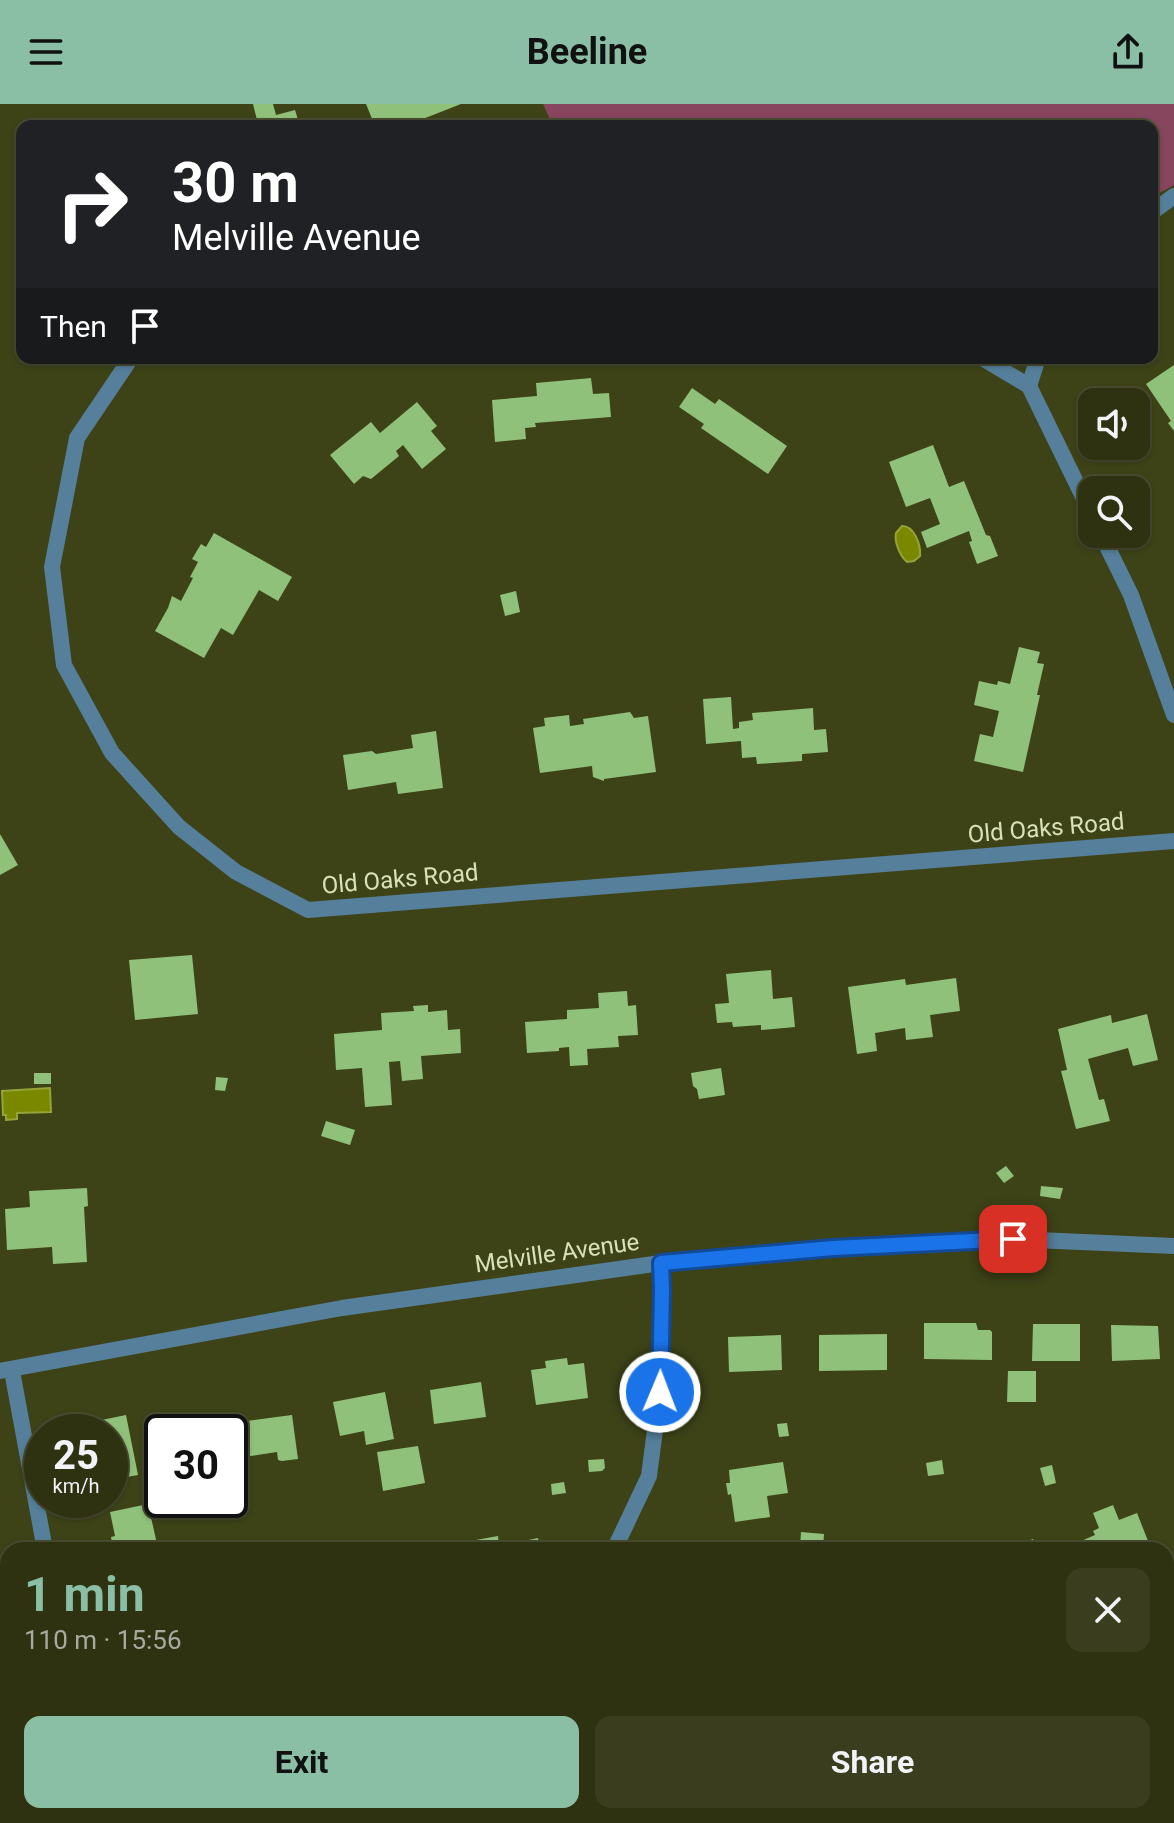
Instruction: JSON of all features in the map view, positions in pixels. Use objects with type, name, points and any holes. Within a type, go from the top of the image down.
[{"type":"street","name":"Old Oaks Road","points":[[127,364],[77,438],[52,567],[64,665],[112,753],[179,827],[236,872],[308,910],[1174,841]]},
{"type":"street","points":[[992,364],[1029,386],[1078,486]]},
{"type":"street","points":[[1029,386],[1036,364]]},
{"type":"street","points":[[1108,548],[1131,595],[1174,715]]},
{"type":"street","name":"Melville Avenue","points":[[6,1371],[342,1308],[661,1263],[833,1248],[1013,1239],[1174,1246]]},
{"type":"street","points":[[618,1542],[649,1476],[660,1392],[661,1263]]},
{"type":"street","points":[[6,1371],[43,1542]]},
{"type":"shaded area","points":[[543,104],[1174,104],[1174,185],[1158,194],[1158,120],[550,120]]},
{"type":"shaded area","points":[[902,526],[910,529],[918,541],[920,556],[914,561],[907,562],[898,549],[896,533]]},
{"type":"shaded area","points":[[50,1088],[51,1112],[17,1113],[17,1119],[6,1120],[2,1091]]},
{"type":"building","points":[[253,104],[273,104],[276,115],[295,110],[298,120],[257,120]]},
{"type":"building","points":[[366,104],[461,104],[420,120],[373,120]]},
{"type":"building","points":[[1174,365],[1174,431],[1168,423],[1171,421],[1146,384]]},
{"type":"building","points":[[591,378],[593,394],[609,393],[611,417],[535,423],[536,427],[525,428],[526,439],[495,442],[492,400],[537,396],[536,383]]},
{"type":"building","points":[[692,388],[715,404],[719,399],[787,446],[768,474],[701,428],[704,424],[679,407]]},
{"type":"building","points":[[417,402],[437,426],[431,431],[446,449],[422,469],[403,445],[396,451],[399,456],[371,479],[363,476],[354,484],[330,455],[371,422],[380,433]]},
{"type":"building","points":[[933,445],[949,487],[964,481],[998,556],[977,564],[969,542],[972,541],[969,531],[927,548],[921,532],[940,524],[930,498],[906,507],[889,462]]},
{"type":"building","points":[[214,533],[292,577],[278,601],[259,590],[233,635],[221,628],[204,658],[155,631],[172,596],[181,601],[198,562],[192,559],[201,544],[206,547]]},
{"type":"building","points":[[516,591],[520,612],[505,616],[500,595]]},
{"type":"building","points":[[1019,647],[1040,652],[1037,663],[1044,664],[1023,772],[974,761],[980,734],[993,737],[999,711],[974,705],[979,681],[1010,684]]},
{"type":"building","points":[[731,697],[733,729],[739,728],[739,722],[753,720],[752,713],[813,708],[814,730],[826,729],[828,752],[802,754],[802,761],[757,764],[756,757],[742,758],[741,741],[706,744],[703,699]]},
{"type":"building","points":[[630,712],[634,718],[648,716],[656,772],[604,781],[593,777],[592,766],[540,773],[533,728],[545,726],[544,718],[569,715],[570,726],[584,724],[583,719]]},
{"type":"building","points":[[436,731],[443,788],[398,794],[396,782],[348,790],[343,755],[413,748],[411,735]]},
{"type":"building","points":[[0,834],[18,865],[0,875]]},
{"type":"building","points":[[192,955],[198,1014],[135,1020],[129,960]]},
{"type":"building","points":[[771,970],[773,999],[792,997],[795,1027],[761,1030],[761,1025],[733,1027],[732,1022],[717,1023],[715,1004],[729,1003],[726,974]]},
{"type":"building","points":[[956,978],[960,1011],[930,1015],[933,1037],[906,1040],[905,1028],[875,1033],[877,1051],[857,1054],[848,987],[905,979],[906,985]]},
{"type":"building","points":[[627,991],[628,1006],[636,1005],[638,1035],[618,1036],[619,1047],[587,1049],[588,1065],[570,1066],[569,1047],[559,1048],[559,1051],[527,1053],[525,1022],[567,1019],[567,1010],[599,1008],[598,993]]},
{"type":"building","points":[[428,1005],[428,1012],[447,1010],[448,1030],[460,1029],[461,1053],[421,1056],[423,1079],[402,1081],[400,1061],[389,1062],[392,1105],[365,1107],[362,1068],[336,1070],[334,1034],[382,1030],[381,1013],[414,1011],[413,1006]]},
{"type":"building","points":[[1147,1014],[1158,1060],[1133,1066],[1128,1048],[1088,1059],[1099,1100],[1104,1099],[1110,1121],[1076,1129],[1061,1071],[1067,1070],[1058,1029],[1111,1015],[1112,1023]]},
{"type":"building","points":[[721,1068],[725,1095],[699,1099],[691,1073]]},
{"type":"building","points":[[34,1073],[51,1073],[51,1084],[34,1084]]},
{"type":"building","points":[[216,1077],[228,1078],[225,1091],[215,1090]]},
{"type":"building","points":[[326,1121],[355,1130],[350,1145],[321,1136]]},
{"type":"building","points":[[1006,1166],[1014,1176],[1004,1183],[996,1173]]},
{"type":"building","points":[[1041,1186],[1063,1188],[1060,1199],[1040,1196]]},
{"type":"building","points":[[87,1188],[88,1206],[84,1207],[87,1262],[53,1264],[52,1247],[7,1250],[5,1209],[30,1207],[29,1191]]},
{"type":"building","points":[[924,1323],[976,1323],[978,1330],[990,1330],[992,1360],[924,1359]]},
{"type":"building","points":[[1033,1324],[1080,1324],[1080,1361],[1032,1361]]},
{"type":"building","points":[[1111,1325],[1158,1326],[1160,1359],[1112,1361]]},
{"type":"building","points":[[887,1334],[887,1370],[819,1371],[819,1335]]},
{"type":"building","points":[[781,1335],[782,1370],[729,1372],[728,1337]]},
{"type":"building","points":[[567,1358],[568,1365],[584,1363],[588,1398],[536,1405],[531,1370],[546,1368],[545,1361]]},
{"type":"building","points":[[1008,1371],[1036,1371],[1036,1402],[1007,1402]]},
{"type":"building","points":[[481,1382],[486,1417],[434,1424],[430,1390]]},
{"type":"building","points":[[385,1392],[394,1439],[366,1445],[364,1431],[340,1436],[333,1402]]},
{"type":"building","points":[[292,1415],[298,1459],[278,1460],[277,1452],[248,1456],[248,1421]]},
{"type":"building","points":[[787,1423],[789,1436],[779,1437],[777,1424]]},
{"type":"building","points":[[128,1425],[138,1475],[128,1477]]},
{"type":"building","points":[[418,1446],[425,1483],[383,1491],[377,1452]]},
{"type":"building","points":[[604,1459],[605,1468],[602,1471],[589,1472],[588,1460]]},
{"type":"building","points":[[942,1460],[944,1474],[928,1476],[926,1463]]},
{"type":"building","points":[[783,1462],[788,1493],[767,1496],[770,1517],[735,1522],[726,1483],[730,1483],[729,1470]]},
{"type":"building","points":[[1052,1465],[1056,1483],[1045,1486],[1040,1468]]},
{"type":"building","points":[[564,1482],[566,1493],[552,1495],[551,1484]]},
{"type":"building","points":[[144,1505],[144,1518],[151,1518],[157,1542],[112,1542],[111,1537],[115,1536],[111,1518],[128,1518],[128,1508]]},
{"type":"building","points":[[1113,1505],[1119,1520],[1137,1513],[1148,1542],[1081,1542],[1095,1535],[1093,1531],[1099,1528],[1093,1513]]},
{"type":"building","points":[[801,1532],[824,1534],[823,1542],[800,1542]]},
{"type":"building","points":[[498,1536],[499,1542],[476,1542]]},
{"type":"building","points":[[538,1538],[539,1542],[518,1542]]},
{"type":"route","points":[[660,1392],[661,1263],[833,1248],[1013,1239]]}]
